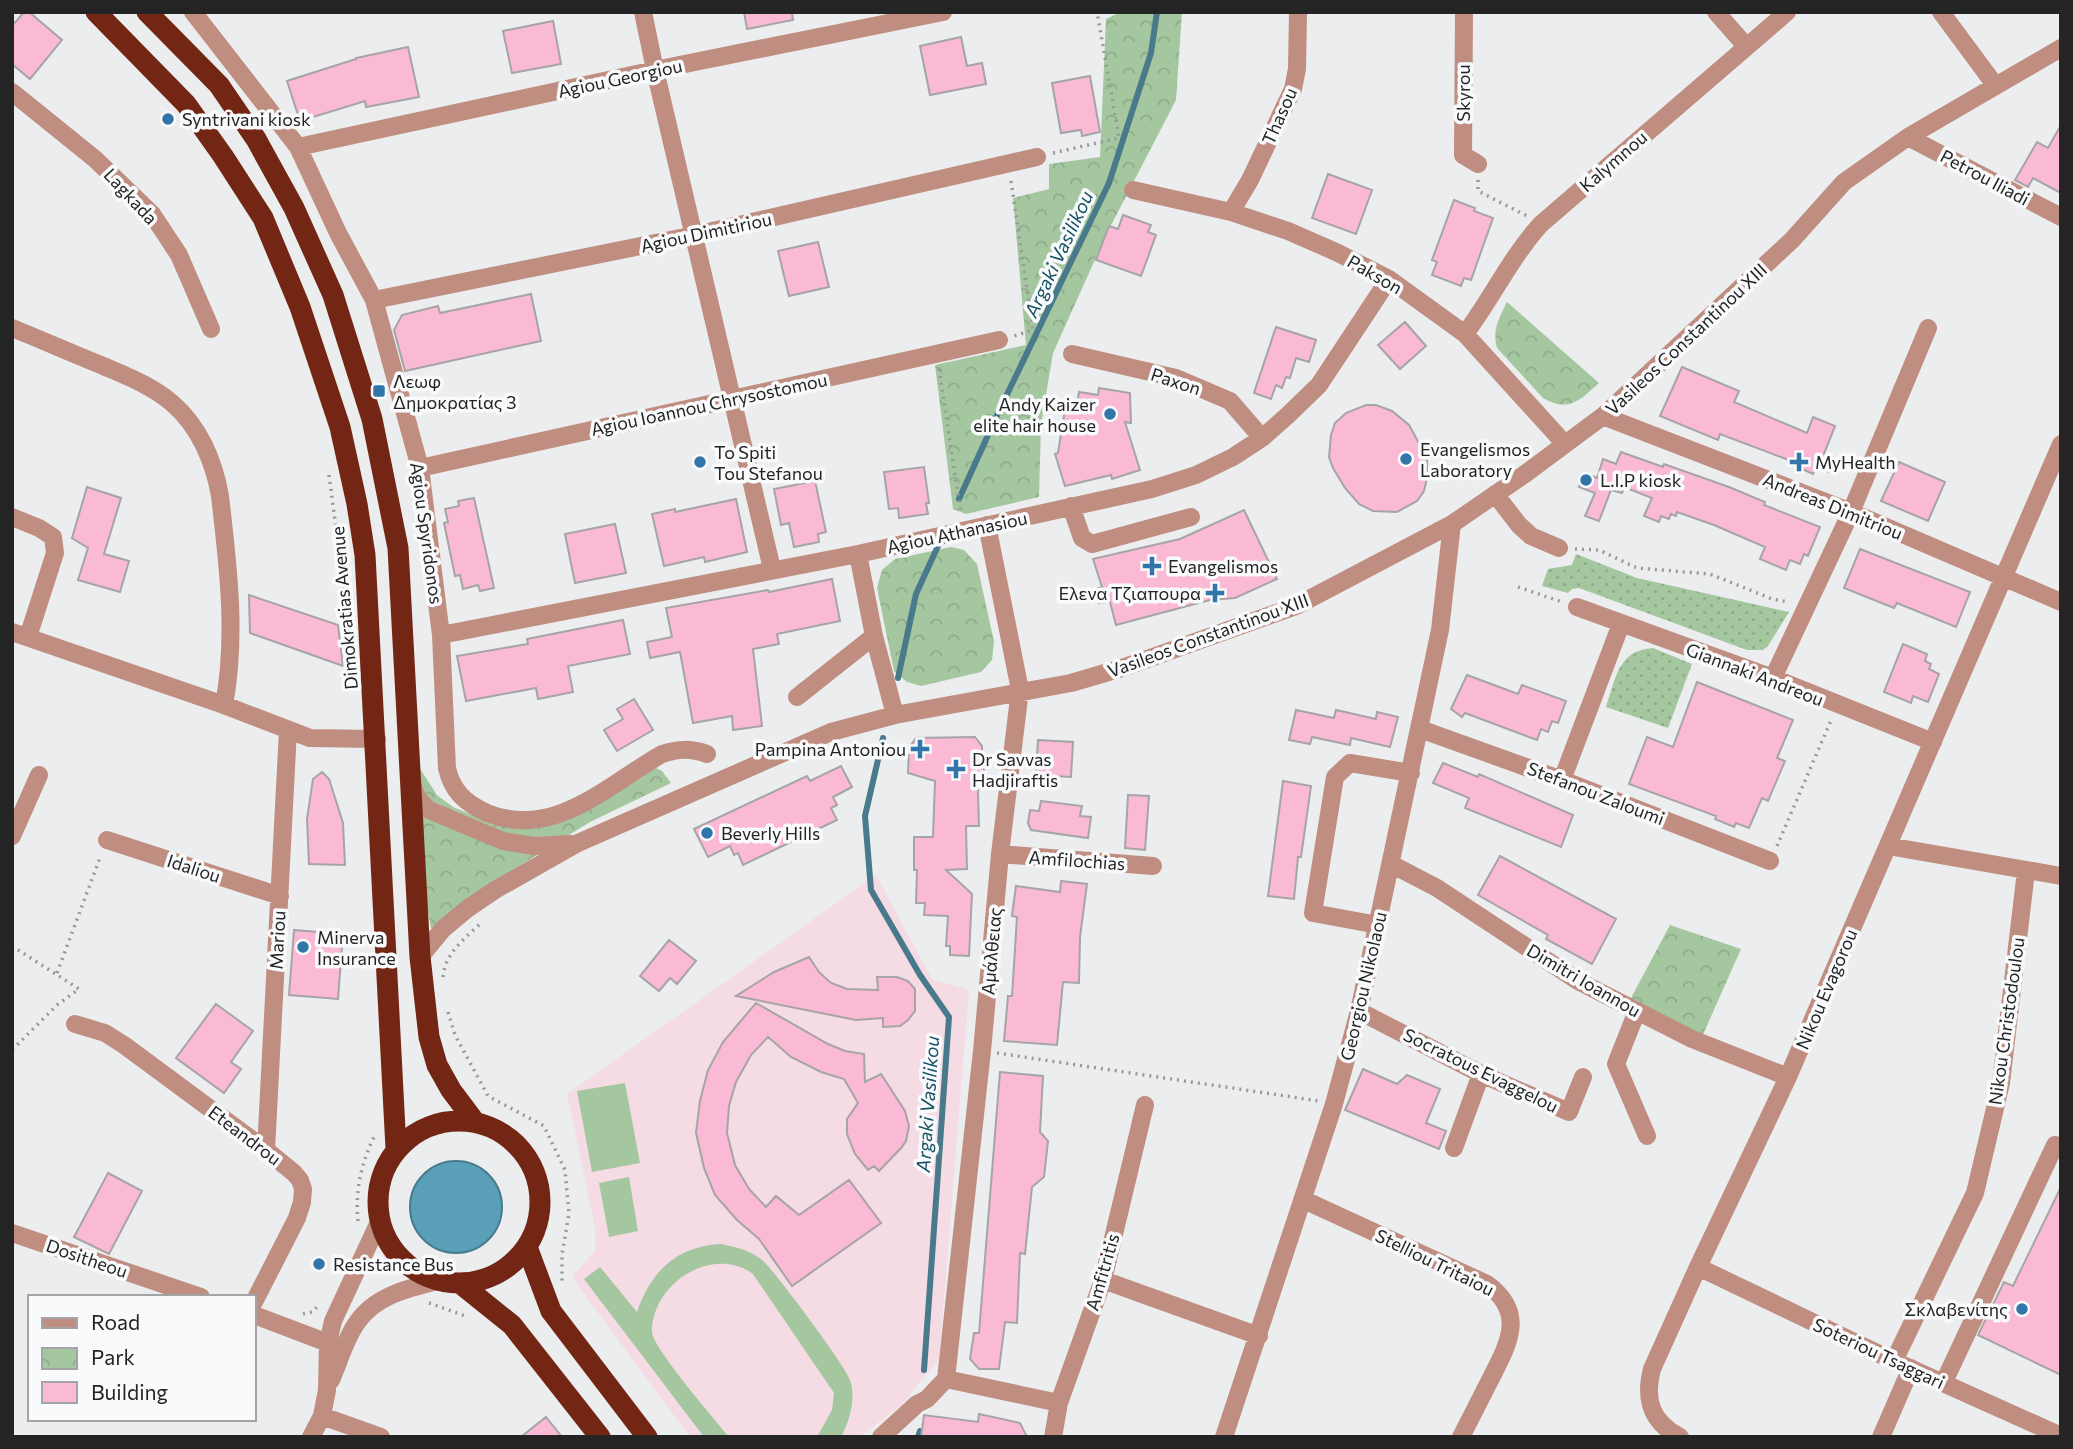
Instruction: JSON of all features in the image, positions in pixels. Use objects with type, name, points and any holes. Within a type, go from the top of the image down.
[{"type":"highway","name":"Dimokratias Avenue","points":[[96,12],[187,104],[262,218],[300,307],[340,427],[357,505],[366,567],[377,739],[396,1149]]},
{"type":"highway","points":[[148,12],[219,85],[256,139],[294,208],[333,295],[372,419],[398,548],[420,957],[429,1037],[437,1065],[475,1122]]},
{"type":"highway","points":[[453,1120],[475,1122],[500,1131],[520,1148],[535,1171],[541,1196],[538,1223],[527,1247],[509,1266],[487,1279],[461,1284],[438,1281],[412,1269],[391,1248],[379,1222],[377,1197],[380,1179],[386,1163],[396,1149],[412,1135],[432,1124],[453,1120]]},
{"type":"highway","points":[[527,1247],[551,1311],[648,1437]]},
{"type":"highway","points":[[461,1284],[512,1325],[600,1437]]},
{"type":"street","name":"Agiou Spyridonos","points":[[193,12],[298,147],[338,233],[374,300],[420,468],[441,635],[450,783],[466,802],[499,817],[517,820],[555,817],[574,810],[662,754],[692,749],[706,754]]},
{"type":"street","points":[[643,12],[772,569]]},
{"type":"street","name":"Agiou Georgiou","points":[[298,147],[655,70],[943,12]]},
{"type":"street","name":"Thasou","points":[[1231,212],[1250,180],[1293,89],[1297,69],[1298,12]]},
{"type":"street","name":"Skyrou","points":[[1464,12],[1463,155],[1478,164]]},
{"type":"street","points":[[1716,12],[1746,46]]},
{"type":"street","name":"Kalymnou","points":[[1465,334],[1488,303],[1521,247],[1541,224],[1787,12]]},
{"type":"street","points":[[1941,12],[1995,85]]},
{"type":"street","name":"Vasileos Constantinou XIII","points":[[420,957],[443,929],[467,909],[578,843],[831,733],[895,715],[1071,683],[1122,668],[1286,610],[1452,524],[1603,416],[1792,240],[1844,182],[1908,136],[2061,48]]},
{"type":"street","name":"Lagkada","points":[[12,92],[95,159],[152,214],[179,255],[211,329]]},
{"type":"street","name":"Petrou Iliadi","points":[[1908,136],[2061,217]]},
{"type":"street","name":"Agiou Dimitiriou","points":[[374,300],[695,235],[1037,157]]},
{"type":"street","name":"Pakson","points":[[1133,190],[1231,212],[1288,231],[1336,251],[1389,279],[1465,334],[1565,444]]},
{"type":"street","name":"Agiou Athanasiou","points":[[441,635],[858,554],[1152,489],[1196,475],[1233,457],[1262,438],[1319,385],[1389,279]]},
{"type":"street","points":[[12,328],[144,384],[173,403],[195,429],[216,474],[220,496],[232,641],[230,674],[224,705]]},
{"type":"street","points":[[1773,678],[1851,512],[1928,328]]},
{"type":"street","name":"Agiou Ioannou Chrysostomou","points":[[420,468],[999,340]]},
{"type":"street","name":"Paxon","points":[[1072,355],[1176,378],[1230,401],[1262,438]]},
{"type":"street","name":"Andreas Dimitriou","points":[[1603,416],[1851,512],[2061,603]]},
{"type":"street","name":"Nikou Evagorou","points":[[1680,1437],[1660,1424],[1652,1413],[1648,1400],[1648,1384],[1652,1370],[1788,1077],[2061,444]]},
{"type":"street","points":[[1495,494],[1531,536],[1559,548]]},
{"type":"street","points":[[1071,506],[1082,538],[1092,544],[1191,517]]},
{"type":"street","points":[[12,517],[39,527],[52,537],[55,553],[20,634],[310,738],[377,739]]},
{"type":"street","name":"Georgiou Nikolaou","points":[[1224,1437],[1304,1200],[1359,1011],[1440,629],[1452,524]]},
{"type":"street","name":"Αμάλθειας","points":[[946,1379],[982,1051],[1000,854],[1020,691],[987,525]]},
{"type":"street","points":[[858,554],[874,636],[895,715]]},
{"type":"street","name":"Giannaki Andreou","points":[[1577,607],[1773,678],[1933,742]]},
{"type":"street","points":[[1562,780],[1621,624]]},
{"type":"street","points":[[797,697],[874,636]]},
{"type":"street","name":"Stefanou Zaloumi","points":[[1420,729],[1562,780],[1770,861]]},
{"type":"street","name":"Mariou","points":[[266,1150],[288,730]]},
{"type":"street","points":[[1378,925],[1313,913],[1335,777],[1350,763],[1411,773]]},
{"type":"street","points":[[12,836],[39,775]]},
{"type":"street","name":"Vasileos Constantinou XIII","points":[[411,779],[417,798],[429,810],[503,841],[534,846],[578,843]]},
{"type":"street","name":"Idaliou","points":[[107,839],[280,896]]},
{"type":"street","points":[[1888,846],[2061,876]]},
{"type":"street","name":"Amfilochias","points":[[1000,854],[1153,866]]},
{"type":"street","name":"Dimitri Ioannou","points":[[1391,864],[1437,888],[1578,981],[1692,1039],[1788,1077]]},
{"type":"street","name":"Nikou Christodoulou","points":[[1881,1437],[1903,1364],[1975,1193],[2001,1083],[2026,871]]},
{"type":"street","name":"Socratous Evaggelou","points":[[1359,1011],[1481,1074],[1569,1112],[1583,1077]]},
{"type":"street","points":[[1637,1011],[1616,1064],[1647,1136]]},
{"type":"street","name":"Eteandrou","points":[[75,1024],[105,1033],[124,1045],[266,1150],[300,1180],[303,1189],[302,1202],[297,1218],[256,1298]]},
{"type":"street","points":[[1454,1148],[1481,1074]]},
{"type":"street","name":"Amfitritis","points":[[1053,1437],[1059,1403],[1103,1280],[1145,1105]]},
{"type":"street","points":[[1944,1382],[2055,1145]]},
{"type":"street","name":"Stelliou Tritaiou","points":[[1304,1200],[1487,1284],[1500,1294],[1511,1324],[1509,1343],[1461,1437]]},
{"type":"street","points":[[311,1437],[323,1416],[327,1390],[328,1343],[341,1299],[379,1222]]},
{"type":"street","name":"Dositheou","points":[[12,1233],[195,1295]]},
{"type":"street","name":"Soteriou Tsaggari","points":[[1698,1268],[2061,1436]]},
{"type":"street","points":[[1103,1280],[1259,1336]]},
{"type":"street","points":[[327,1390],[356,1323],[379,1301],[405,1288],[438,1281]]},
{"type":"street","points":[[256,1316],[328,1343]]},
{"type":"street","points":[[881,1437],[917,1404],[927,1399],[946,1379],[1059,1403]]},
{"type":"street","points":[[323,1416],[381,1437]]},
{"type":"path","points":[[1037,157],[1119,138],[1097,12]]},
{"type":"path","points":[[999,340],[1033,330],[1008,164]]},
{"type":"path","points":[[1478,164],[1478,191],[1541,224]]},
{"type":"path","points":[[937,354],[963,530]]},
{"type":"path","points":[[328,470],[343,595],[349,618]]},
{"type":"path","points":[[1559,548],[1599,550],[1637,568],[1710,574],[1772,599],[1808,606]]},
{"type":"path","points":[[1518,587],[1577,607]]},
{"type":"path","points":[[1770,861],[1838,705]]},
{"type":"path","points":[[57,974],[107,839]]},
{"type":"path","points":[[443,981],[444,968],[452,951],[488,917]]},
{"type":"path","points":[[12,946],[79,989],[57,1005],[12,1050]]},
{"type":"path","points":[[446,1004],[455,1035],[488,1096],[544,1126],[565,1170],[569,1214],[562,1254],[562,1285]]},
{"type":"path","points":[[982,1051],[1334,1104]]},
{"type":"path","points":[[357,1207],[362,1170],[367,1151],[377,1131]]},
{"type":"path","points":[[424,1303],[434,1303],[478,1322]]},
{"type":"shaded area","points":[[876,875],[932,979],[969,990],[939,1359],[901,1405],[860,1437],[690,1437],[579,1287],[573,1275],[595,1251],[595,1227],[567,1094]]},
{"type":"green space","points":[[1121,12],[1182,12],[1176,100],[1107,233],[1053,353],[1041,425],[1039,497],[966,514],[953,509],[935,365],[1026,345],[1013,198],[1049,189],[1049,164],[1100,157],[1106,19]]},
{"type":"green space","points":[[1507,302],[1599,383],[1580,399],[1567,404],[1543,398],[1497,348],[1496,330]]},
{"type":"green space","points":[[951,547],[964,550],[977,564],[994,642],[992,660],[981,672],[921,686],[907,682],[894,671],[877,588],[882,570],[895,559]]},
{"type":"green space","points":[[1576,554],[1637,578],[1789,612],[1768,646],[1763,650],[1747,650],[1579,588],[1568,593],[1542,586],[1548,569],[1572,565]]},
{"type":"green space","points":[[1653,648],[1692,664],[1668,728],[1606,707],[1616,676],[1625,660],[1641,650]]},
{"type":"green space","points":[[417,764],[437,795],[453,807],[484,820],[511,827],[656,768],[662,771],[671,783],[590,822],[487,886],[431,929],[420,864]]},
{"type":"green space","points":[[1670,925],[1741,949],[1701,1039],[1631,998]]},
{"type":"green space","points":[[625,1083],[640,1163],[592,1172],[577,1091]]},
{"type":"green space","points":[[629,1177],[638,1231],[609,1237],[599,1183]]},
{"type":"green space","points":[[721,1244],[752,1253],[768,1266],[809,1318],[846,1372],[852,1387],[852,1401],[841,1437],[817,1437],[832,1410],[834,1393],[753,1274],[740,1267],[725,1264],[697,1269],[672,1285],[656,1310],[652,1324],[655,1341],[663,1353],[729,1437],[704,1437],[584,1279],[600,1267],[637,1312],[650,1284],[668,1263],[691,1250]]},
{"type":"water","points":[[456,1161],[473,1165],[488,1175],[498,1190],[502,1207],[498,1224],[488,1239],[473,1249],[456,1253],[439,1249],[424,1239],[414,1224],[410,1207],[414,1190],[424,1175],[439,1165]]},
{"type":"building","points":[[24,12],[29,12],[62,40],[30,79],[12,64],[12,26]]},
{"type":"building","points":[[744,12],[792,12],[793,20],[747,29]]},
{"type":"building","points":[[553,21],[561,64],[512,73],[503,31]]},
{"type":"building","points":[[961,37],[967,66],[982,63],[986,84],[930,95],[920,46]]},
{"type":"building","points":[[408,47],[419,97],[366,107],[365,101],[300,121],[287,81],[356,58]]},
{"type":"building","points":[[1090,76],[1100,132],[1082,136],[1081,130],[1061,133],[1052,83]]},
{"type":"building","points":[[2061,125],[2061,193],[2033,178],[2028,187],[2015,180],[2037,142],[2048,148]]},
{"type":"building","points":[[1328,174],[1372,190],[1356,234],[1312,218]]},
{"type":"building","points":[[1454,200],[1493,218],[1471,280],[1464,278],[1461,286],[1432,275],[1437,262],[1432,260]]},
{"type":"building","points":[[1123,215],[1151,225],[1148,232],[1156,235],[1141,276],[1096,260],[1109,226],[1118,229]]},
{"type":"building","points":[[818,242],[829,287],[789,296],[778,251]]},
{"type":"building","points":[[531,294],[541,341],[405,371],[394,330],[402,315],[438,306],[440,313]]},
{"type":"building","points":[[1405,322],[1426,346],[1400,369],[1378,345]]},
{"type":"building","points":[[1276,327],[1316,340],[1309,362],[1296,358],[1290,378],[1286,377],[1282,388],[1276,385],[1271,399],[1254,393]]},
{"type":"building","points":[[1682,367],[1739,391],[1734,402],[1807,433],[1813,417],[1835,426],[1824,454],[1835,458],[1829,472],[1816,467],[1813,474],[1793,465],[1794,462],[1720,434],[1718,440],[1660,416]]},
{"type":"building","points":[[1099,388],[1130,393],[1131,423],[1125,422],[1140,470],[1112,479],[1111,475],[1065,486],[1055,454],[1058,453],[1066,403],[1077,405],[1079,392],[1098,395]]},
{"type":"building","name":"Evangelismos Laboratory","points":[[1366,405],[1376,405],[1392,411],[1409,425],[1427,458],[1424,491],[1417,501],[1397,512],[1373,511],[1359,504],[1345,488],[1329,457],[1335,423],[1346,413]]},
{"type":"building","points":[[1621,452],[1729,487],[1765,502],[1764,505],[1820,527],[1808,556],[1804,554],[1800,564],[1790,560],[1786,570],[1760,559],[1765,547],[1714,525],[1677,512],[1676,516],[1671,514],[1669,519],[1661,516],[1659,522],[1644,516],[1652,498],[1624,487],[1622,493],[1611,490],[1599,521],[1585,516],[1595,493],[1579,487],[1585,473],[1597,478],[1603,459],[1616,464]]},
{"type":"building","points":[[1899,462],[1945,482],[1928,521],[1881,501]]},
{"type":"building","points":[[924,467],[928,514],[899,518],[898,508],[889,509],[884,472]]},
{"type":"building","points":[[815,481],[826,532],[818,534],[819,542],[794,547],[789,523],[781,525],[774,489]]},
{"type":"building","points":[[87,487],[121,498],[104,554],[129,561],[120,592],[78,580],[88,548],[72,538]]},
{"type":"building","points":[[474,498],[494,588],[480,591],[478,585],[463,589],[460,575],[455,576],[444,523],[448,522],[445,509],[459,506],[458,501]]},
{"type":"building","points":[[736,499],[747,552],[705,562],[704,557],[664,566],[652,514]]},
{"type":"building","name":"Evangelismos","points":[[1244,510],[1277,579],[1235,598],[1210,600],[1116,625],[1110,602],[1099,603],[1096,589],[1102,587],[1093,559],[1180,539]]},
{"type":"building","points":[[615,524],[626,573],[575,583],[565,534]]},
{"type":"building","points":[[1860,549],[1970,592],[1956,627],[1897,603],[1894,608],[1844,588]]},
{"type":"building","points":[[832,579],[840,621],[777,634],[779,644],[753,649],[762,726],[733,730],[732,716],[693,723],[680,652],[650,658],[647,642],[672,637],[666,608]]},
{"type":"building","points":[[249,595],[338,625],[343,666],[250,633]]},
{"type":"building","points":[[623,620],[630,654],[568,666],[573,692],[538,699],[536,688],[466,701],[457,656],[528,644],[527,639]]},
{"type":"building","points":[[1903,644],[1927,654],[1925,661],[1931,664],[1929,669],[1939,674],[1928,702],[1913,696],[1911,703],[1884,692]]},
{"type":"building","points":[[1467,675],[1518,694],[1522,685],[1566,701],[1558,723],[1552,721],[1548,732],[1541,729],[1537,740],[1465,713],[1462,717],[1451,709]]},
{"type":"building","points":[[1697,682],[1793,720],[1777,758],[1785,761],[1768,801],[1762,798],[1749,828],[1736,823],[1734,827],[1715,819],[1716,816],[1629,784],[1647,737],[1673,747]]},
{"type":"building","points":[[634,699],[653,730],[617,751],[604,730],[623,719],[617,709]]},
{"type":"building","points":[[1296,710],[1334,718],[1336,710],[1376,719],[1377,712],[1398,717],[1390,747],[1351,738],[1350,745],[1312,737],[1310,744],[1289,740]]},
{"type":"building","points":[[975,737],[982,746],[982,756],[985,756],[984,773],[980,773],[978,793],[979,826],[966,826],[967,869],[946,870],[972,894],[969,956],[950,955],[950,946],[946,946],[948,916],[924,915],[925,903],[916,903],[914,837],[933,837],[935,781],[908,773],[909,748],[916,738]]},
{"type":"building","points":[[1038,740],[1073,742],[1071,777],[1036,775]]},
{"type":"building","points":[[1443,763],[1478,777],[1479,774],[1573,815],[1561,847],[1465,808],[1469,798],[1433,783]]},
{"type":"building","points":[[841,766],[852,787],[833,797],[837,805],[831,808],[837,820],[743,865],[738,853],[734,855],[730,846],[708,857],[694,829],[807,776],[810,781]]},
{"type":"building","points":[[322,772],[329,779],[343,823],[345,865],[309,864],[307,819],[313,779]]},
{"type":"building","points":[[1283,781],[1311,786],[1301,857],[1298,857],[1294,899],[1268,896]]},
{"type":"building","points":[[1128,795],[1149,796],[1145,850],[1125,848]]},
{"type":"building","points":[[1041,801],[1082,806],[1080,816],[1091,817],[1088,838],[1031,830],[1028,823],[1030,810],[1039,811]]},
{"type":"building","points":[[1500,856],[1616,919],[1592,964],[1546,939],[1548,935],[1478,895]]},
{"type":"building","points":[[1061,881],[1087,884],[1080,937],[1079,983],[1063,982],[1057,1045],[1004,1041],[1008,996],[1012,996],[1017,917],[1012,916],[1016,886],[1060,892]]},
{"type":"building","points":[[294,930],[343,934],[338,999],[289,995]]},
{"type":"building","points":[[669,940],[696,961],[677,984],[670,978],[659,991],[640,976]]},
{"type":"building","points":[[809,957],[831,983],[847,989],[878,990],[877,977],[897,977],[908,981],[915,989],[915,1011],[900,1026],[883,1027],[883,1018],[856,1020],[736,996],[774,972]]},
{"type":"building","points":[[756,1003],[828,1044],[845,1051],[864,1054],[865,1082],[881,1074],[905,1111],[909,1126],[906,1141],[901,1148],[879,1171],[874,1166],[868,1170],[855,1154],[847,1134],[847,1119],[858,1103],[844,1079],[821,1072],[791,1057],[768,1037],[751,1055],[736,1082],[729,1106],[727,1133],[735,1165],[749,1189],[766,1207],[776,1196],[799,1215],[849,1180],[881,1223],[792,1286],[759,1239],[737,1220],[715,1195],[704,1168],[696,1133],[708,1070],[723,1042]]},
{"type":"building","points":[[216,1004],[253,1031],[231,1062],[241,1069],[224,1093],[176,1058]]},
{"type":"building","points":[[1363,1069],[1397,1084],[1407,1075],[1440,1089],[1426,1123],[1446,1131],[1439,1149],[1345,1110]]},
{"type":"building","points":[[1000,1072],[1043,1076],[1040,1132],[1048,1141],[1044,1177],[1032,1187],[1025,1254],[1020,1253],[1017,1323],[1005,1322],[999,1369],[979,1369],[970,1359],[974,1333],[979,1333]]},
{"type":"building","points":[[108,1173],[142,1191],[109,1254],[74,1237]]},
{"type":"building","name":"Σκλαβενίτης","points":[[2061,1187],[2061,1375],[1978,1335],[2004,1282],[2013,1286]]},
{"type":"building","points":[[979,1414],[1020,1423],[1027,1437],[921,1437],[924,1415],[978,1422]]},
{"type":"building","points":[[546,1417],[562,1437],[521,1437]]},
{"type":"waterway","name":"Argaki Vasilikou","points":[[959,499],[1109,183],[1151,53],[1157,12]]},
{"type":"waterway","name":"Argaki Vasilikou","points":[[898,678],[916,594],[938,546]]},
{"type":"waterway","name":"Argaki Vasilikou","points":[[883,738],[865,816],[871,890],[920,975],[949,1017],[924,1370]]},
{"type":"waterway","name":"Argaki Vasilikou","points":[[918,1437],[920,1431]]},
{"type":"place","name":"Syntrivani kiosk","points":[[168,119]]},
{"type":"place","name":"Λεωφ Δημοκρατίας 3","points":[[379,391]]},
{"type":"place","name":"Andy Kaizer elite hair house","points":[[1110,414]]},
{"type":"place","name":"Evangelismos Laboratory","points":[[1406,459]]},
{"type":"place","name":"To Spiti Tou Stefanou","points":[[700,462]]},
{"type":"place","name":"MyHealth","points":[[1799,462]]},
{"type":"place","name":"L.I.P kiosk","points":[[1586,480]]},
{"type":"place","name":"Evangelismos","points":[[1152,566]]},
{"type":"place","name":"Ελενα Τζιαπουρα","points":[[1215,593]]},
{"type":"place","name":"Pampina Antoniou","points":[[920,749]]},
{"type":"place","name":"Dr Savvas Hadjiraftis","points":[[956,769]]},
{"type":"place","name":"Beverly Hills","points":[[707,833]]},
{"type":"place","name":"Minerva Insurance","points":[[303,947]]},
{"type":"place","name":"Resistance Bus","points":[[319,1264]]},
{"type":"place","name":"Σκλαβενίτης","points":[[2022,1309]]}]
